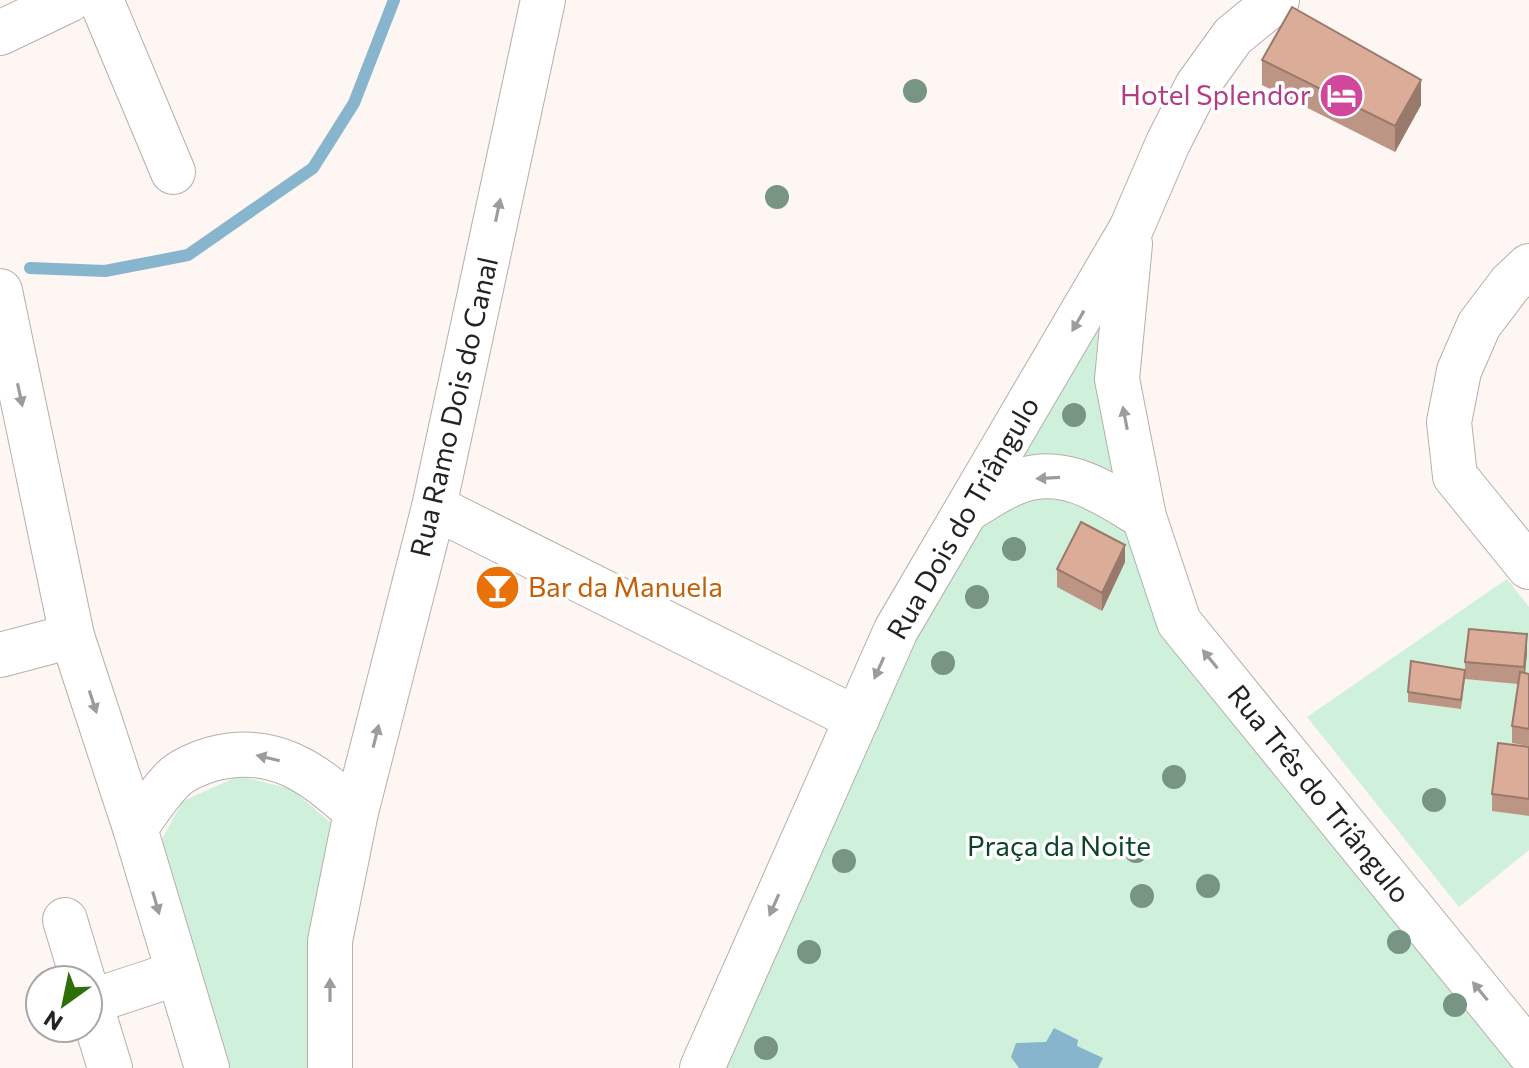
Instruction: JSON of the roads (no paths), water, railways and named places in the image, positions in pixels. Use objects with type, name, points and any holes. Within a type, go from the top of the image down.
[{"type":"street","points":[[0,33],[69,0]]},
{"type":"street","points":[[101,0],[173,172]]},
{"type":"street","name":"Rua Ramo Dois do Canal","points":[[330,1068],[330,941],[356,812],[434,507],[543,0]]},
{"type":"street","name":"Rua Dois do Triângulo","points":[[702,1068],[896,630],[1131,229],[1168,143],[1197,86],[1233,36],[1277,0]]},
{"type":"street","name":"Rua Três do Triângulo","points":[[1131,229],[1117,379],[1144,517],[1179,622],[1529,1052]]},
{"type":"street","points":[[1529,266],[1510,284],[1479,325],[1459,371],[1449,422],[1455,476],[1529,567]]},
{"type":"street","points":[[0,291],[72,636],[135,828],[207,1068]]},
{"type":"street","points":[[966,511],[1019,481],[1056,476],[1088,484],[1144,517]]},
{"type":"street","points":[[434,507],[857,719]]},
{"type":"street","points":[[0,655],[72,636]]},
{"type":"street","points":[[135,828],[175,777],[199,763],[230,755],[260,754],[299,766],[328,785],[356,812]]},
{"type":"street","points":[[112,759],[129,769],[175,777]]},
{"type":"street","points":[[65,920],[78,964]]},
{"type":"street","points":[[104,989],[178,973]]},
{"type":"street","points":[[103,1044],[110,1068]]},
{"type":"water","points":[[1054,1028],[1078,1040],[1077,1046],[1103,1058],[1098,1068],[1019,1068],[1011,1057],[1016,1043],[1046,1042]]},
{"type":"waterway","points":[[30,268],[105,271],[188,255],[313,168],[354,103],[394,0]]},
{"type":"place","name":"Hotel Splendor","points":[[1342,95]]},
{"type":"place","name":"Bar da Manuela","points":[[497,587]]},
{"type":"park label","name":"Praça da Noite","points":[[1059,846]]}]
